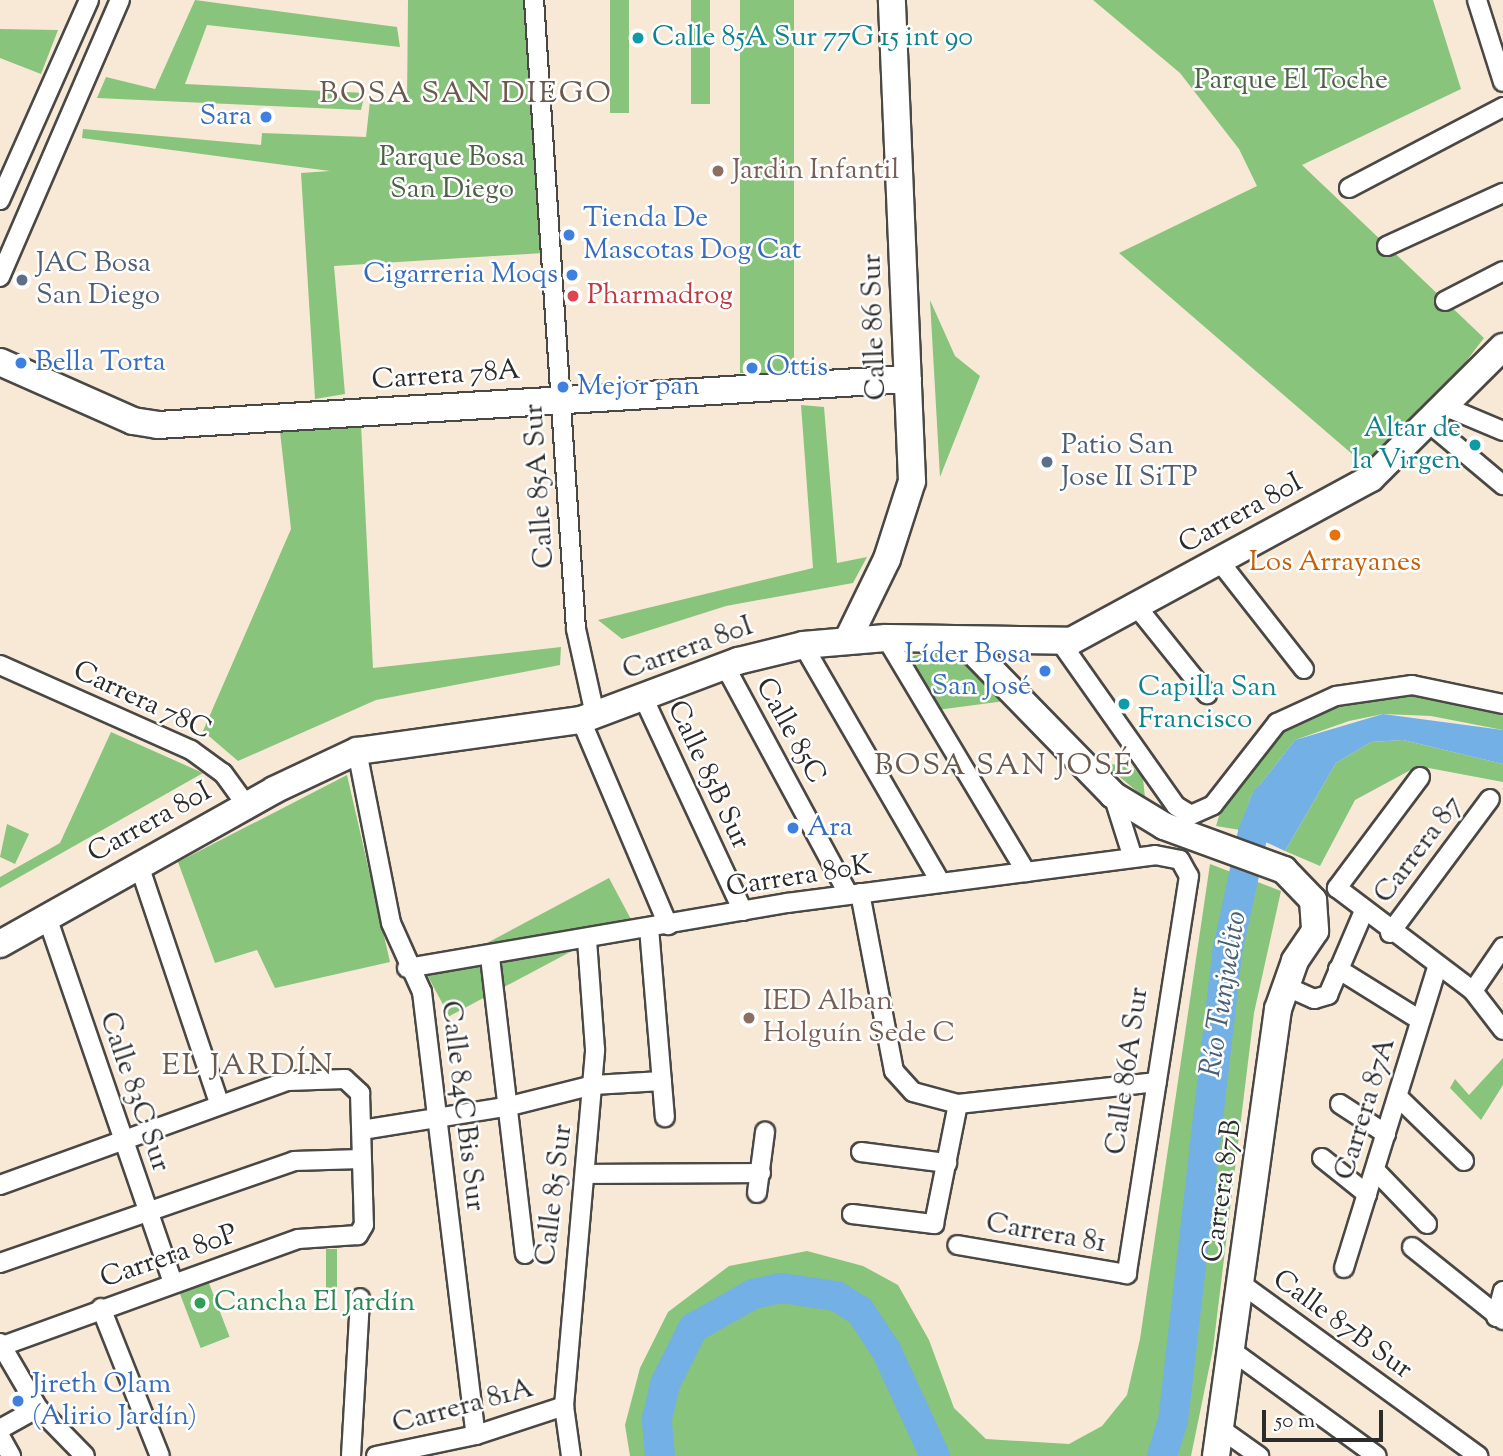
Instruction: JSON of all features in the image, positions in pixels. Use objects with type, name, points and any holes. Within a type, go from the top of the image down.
[{"type":"street","points":[[0,200],[89,0]]},
{"type":"street","points":[[0,277],[120,0]]},
{"type":"street","name":"Calle 85A Sur","points":[[534,0],[576,629],[588,718],[668,925]]},
{"type":"street","name":"Calle 86 Sur","points":[[848,639],[908,501],[908,379],[892,0]]},
{"type":"street","points":[[1477,0],[1503,82]]},
{"type":"street","points":[[1349,188],[1503,107]]},
{"type":"street","points":[[1387,246],[1503,193]]},
{"type":"street","points":[[1445,301],[1503,271]]},
{"type":"street","name":"Carrera 80I","points":[[0,944],[246,805],[357,751],[588,718],[644,699],[725,666],[803,645],[848,639],[886,638],[1061,643],[1138,607],[1357,486],[1437,415],[1502,349]]},
{"type":"street","name":"Carrera 78A","points":[[0,362],[133,421],[158,425],[908,379]]},
{"type":"street","points":[[1437,415],[1503,431]]},
{"type":"street","points":[[1437,415],[1503,485]]},
{"type":"street","points":[[1220,562],[1304,669]]},
{"type":"street","points":[[1138,607],[1207,694]]},
{"type":"street","points":[[886,638],[1026,872]]},
{"type":"street","points":[[962,640],[1113,795],[1133,858]]},
{"type":"street","points":[[1061,643],[1176,806],[1191,815],[1206,811],[1277,723],[1361,688],[1412,685],[1503,704]]},
{"type":"street","points":[[803,645],[941,883]]},
{"type":"street","name":"Carrera 78C","points":[[0,665],[191,750],[223,772],[246,805]]},
{"type":"street","name":"Calle 85C","points":[[725,666],[855,894],[894,1071],[913,1091],[958,1104]]},
{"type":"street","name":"Calle 85B Sur","points":[[644,699],[743,911]]},
{"type":"street","name":"Calle 84C Bis Sur","points":[[357,751],[391,923],[407,968],[422,992],[476,1435]]},
{"type":"street","points":[[1420,777],[1337,888],[1390,933],[1473,991],[1503,1030]]},
{"type":"street","name":"Carrera 87B","points":[[1113,795],[1151,820],[1284,870],[1306,888],[1317,923],[1285,986],[1235,1353],[1216,1456]]},
{"type":"street","name":"Carrera 87","points":[[1390,933],[1490,799]]},
{"type":"street","name":"Carrera 80K","points":[[407,968],[491,957],[743,911],[855,894],[1133,858],[1171,855],[1185,864],[1189,876]]},
{"type":"street","points":[[139,865],[220,1105]]},
{"type":"street","name":"Calle 86A Sur","points":[[1127,1274],[1189,876]]},
{"type":"street","points":[[1285,986],[1314,999],[1328,995],[1364,911]]},
{"type":"street","name":"Calle 83C Sur","points":[[47,917],[121,1140],[173,1283]]},
{"type":"street","points":[[649,928],[665,1117]]},
{"type":"street","name":"Calle 85 Sur","points":[[570,1456],[564,1406],[593,1085],[587,939]]},
{"type":"street","points":[[1473,991],[1503,947]]},
{"type":"street","points":[[491,957],[526,1254]]},
{"type":"street","name":"Carrera 87A","points":[[1344,1268],[1438,965]]},
{"type":"street","points":[[1338,969],[1420,1020]]},
{"type":"street","points":[[0,1185],[288,1081],[353,1084],[362,1130],[361,1159],[294,1161],[0,1263]]},
{"type":"street","points":[[362,1130],[437,1114],[510,1106],[593,1085],[662,1081]]},
{"type":"street","points":[[852,1213],[934,1224],[958,1104],[1157,1082]]},
{"type":"street","points":[[1398,1097],[1464,1161]]},
{"type":"street","points":[[1340,1104],[1386,1133]]},
{"type":"street","points":[[757,1193],[765,1132]]},
{"type":"street","points":[[861,1152],[947,1163]]},
{"type":"street","points":[[1322,1158],[1367,1194]]},
{"type":"street","name":"Carrera 80P","points":[[1,1346],[298,1239],[358,1235],[364,1225],[361,1159]]},
{"type":"street","points":[[1375,1170],[1427,1224]]},
{"type":"street","points":[[586,1174],[761,1172]]},
{"type":"street","name":"Carrera 81","points":[[957,1245],[1127,1274]]},
{"type":"street","points":[[1412,1247],[1500,1318]]},
{"type":"street","name":"Calle 87B Sur","points":[[1243,1285],[1478,1456]]},
{"type":"street","points":[[1500,1318],[1503,1291]]},
{"type":"street","points":[[351,1456],[360,1298]]},
{"type":"street","points":[[101,1308],[160,1456]]},
{"type":"street","points":[[1,1346],[37,1408],[85,1456]]},
{"type":"street","points":[[1235,1353],[1377,1456]]},
{"type":"street","name":"Carrera 81A","points":[[376,1456],[431,1451],[564,1406]]},
{"type":"street","points":[[0,1429],[37,1408]]},
{"type":"street","points":[[1221,1429],[1259,1456]]},
{"type":"street","points":[[0,1436],[11,1456]]},
{"type":"green space","points":[[195,0],[397,27],[400,47],[207,25],[185,84],[365,93],[361,110],[97,98],[106,77],[155,89]]},
{"type":"green space","name":"Parque Bosa San Diego","points":[[408,0],[526,0],[543,253],[334,266],[345,394],[315,399],[301,173],[330,171],[82,138],[83,129],[261,145],[262,133],[366,137],[370,101],[407,102]]},
{"type":"green space","points":[[610,0],[629,0],[629,113],[610,113]]},
{"type":"green space","points":[[691,0],[710,0],[710,104],[691,104]]},
{"type":"green space","points":[[740,0],[794,0],[794,373],[740,373]]},
{"type":"green space","name":"Parque El Toche","points":[[1093,0],[1433,0],[1461,89],[1302,165],[1484,338],[1435,402],[1366,466],[1119,253],[1257,186],[1239,149],[1180,73]]},
{"type":"green space","points":[[0,29],[58,30],[41,74],[0,58]]},
{"type":"green space","points":[[930,300],[955,356],[980,376],[940,477]]},
{"type":"green space","points":[[801,405],[824,407],[837,563],[867,557],[853,583],[726,606],[622,639],[598,620],[813,568]]},
{"type":"green space","points":[[361,424],[373,668],[561,647],[560,665],[376,700],[238,761],[203,731],[291,529],[280,432]]},
{"type":"green space","points":[[929,652],[970,665],[1005,701],[937,710],[910,657]]},
{"type":"green space","points":[[1385,687],[1503,708],[1503,730],[1431,716],[1383,714],[1349,721],[1295,740],[1251,796],[1240,830],[1216,826],[1225,796],[1279,724]]},
{"type":"green space","points":[[111,732],[203,773],[0,888],[0,877],[60,843]]},
{"type":"green space","points":[[1403,740],[1503,764],[1503,782],[1418,766],[1355,800],[1320,866],[1285,851],[1336,763],[1371,742]]},
{"type":"green space","points":[[1103,763],[1133,767],[1143,778],[1145,798]]},
{"type":"green space","points":[[347,775],[390,962],[275,988],[257,950],[215,963],[178,862]]},
{"type":"green space","points":[[7,824],[29,834],[15,864],[0,857]]},
{"type":"green space","points":[[1210,864],[1281,891],[1254,1013],[1213,1349],[1191,1456],[630,1456],[625,1425],[640,1368],[668,1312],[729,1266],[807,1251],[863,1266],[898,1285],[929,1340],[954,1408],[986,1439],[1069,1444],[1102,1426],[1127,1395],[1140,1339]]},
{"type":"green space","points":[[609,878],[631,919],[449,1016],[427,975]]},
{"type":"green space","points":[[1503,1058],[1503,1085],[1481,1120],[1450,1088],[1455,1079],[1469,1095]]},
{"type":"green space","points":[[326,1249],[337,1249],[337,1293],[326,1293]]},
{"type":"green space","name":"Cancha El Jardín","points":[[207,1278],[230,1337],[201,1348],[178,1289]]},
{"type":"water","points":[[1383,714],[1503,730],[1503,764],[1403,740],[1371,742],[1336,763],[1285,851],[1240,830],[1251,796],[1295,740]]},
{"type":"waterway","name":"Río Tunjuelito","points":[[1162,1456],[1173,1421],[1227,953],[1253,833],[1267,799]]},
{"type":"waterway","name":"Río Tunjuelito","points":[[660,1456],[657,1419],[665,1384],[693,1328],[753,1294],[781,1288],[836,1296],[860,1311],[886,1350],[935,1456]]},
{"type":"place","name":"Calle 85A Sur 77G 15 int 90","points":[[638,38]]},
{"type":"place","name":"Sara","points":[[266,117]]},
{"type":"place","name":"Jardin Infantil","points":[[718,171]]},
{"type":"place","name":"Tienda De Mascotas Dog Cat","points":[[569,235]]},
{"type":"place","name":"Cigarreria Moqs","points":[[572,275]]},
{"type":"place","name":"JAC Bosa San Diego","points":[[22,280]]},
{"type":"place","name":"Pharmadrog","points":[[573,296]]},
{"type":"place","name":"Bella Torta","points":[[21,363]]},
{"type":"place","name":"Ottis","points":[[752,368]]},
{"type":"place","name":"Mejor pan","points":[[563,387]]},
{"type":"place","name":"Altar de la Virgen","points":[[1475,445]]},
{"type":"place","name":"Patio San Jose II SiTP","points":[[1047,462]]},
{"type":"place","name":"Los Arrayanes","points":[[1335,535]]},
{"type":"place","name":"Líder Bosa San José","points":[[1045,671]]},
{"type":"place","name":"Capilla San Francisco","points":[[1124,704]]},
{"type":"place","name":"Ara","points":[[793,828]]},
{"type":"place","name":"IED Alban Holguín Sede C","points":[[749,1018]]},
{"type":"place","name":"Cancha El Jardín","points":[[200,1303]]},
{"type":"place","name":"Jireth Olam (Alirio Jardín)","points":[[18,1401]]},
{"type":"district","name":"BOSA SAN DIEGO","points":[[466,95]]},
{"type":"district","name":"BOSA SAN JOSÉ","points":[[1004,767]]},
{"type":"district","name":"EL JARDÍN","points":[[248,1067]]}]
